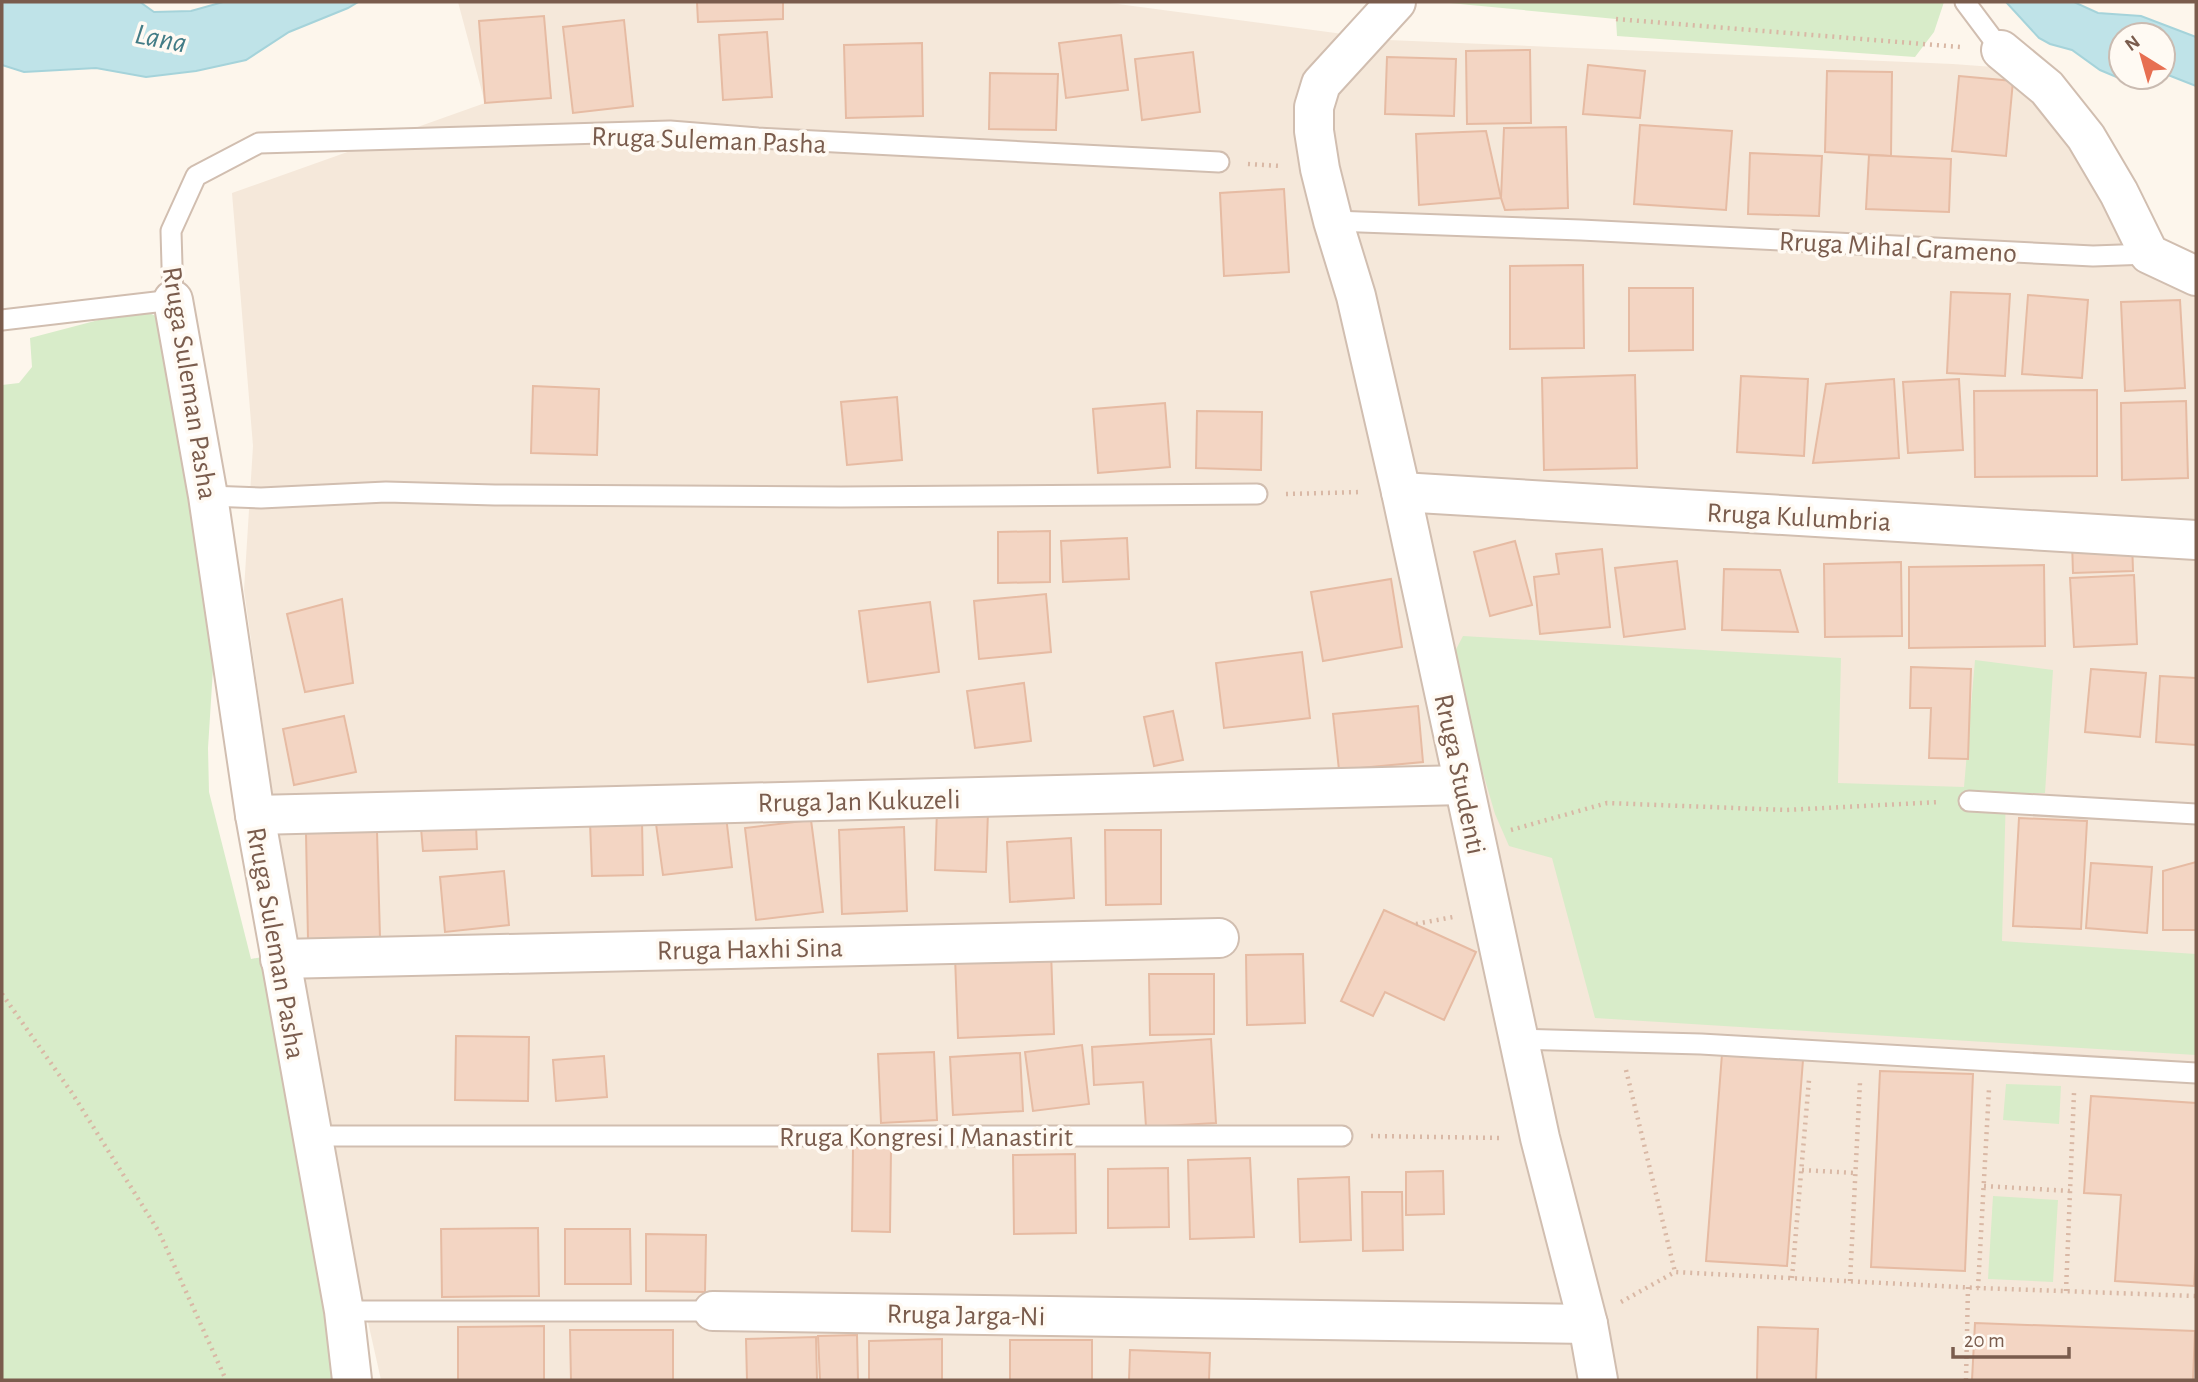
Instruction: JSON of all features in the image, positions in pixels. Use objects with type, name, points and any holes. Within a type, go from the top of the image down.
[{"type":"street","name":"Rruga Studenti","points":[[1396,2],[1321,84],[1314,107],[1314,131],[1320,169],[1356,296],[1401,492],[1540,1138],[1588,1324],[1598,1380]]},
{"type":"street","points":[[2001,50],[2047,88],[2086,136],[2119,193],[2148,254],[2196,276]]},
{"type":"street","name":"Rruga Suleman Pasha","points":[[173,300],[208,496],[255,815],[344,1311],[352,1380]]},
{"type":"street","name":"Rruga Kulumbria","points":[[1401,492],[2196,540]]},
{"type":"street","name":"Rruga Jan Kukuzeli","points":[[255,815],[1463,785]]},
{"type":"street","name":"Rruga Haxhi Sina","points":[[280,959],[1219,938]]},
{"type":"street","name":"Rruga Jarga-Ni","points":[[713,1311],[1588,1324]]},
{"type":"lane","points":[[1965,2],[2001,50]]},
{"type":"lane","name":"Rruga Suleman Pasha","points":[[173,300],[171,232],[196,176],[259,143],[670,131],[1219,162]]},
{"type":"lane","name":"Rruga Mihal Grameno","points":[[1333,221],[1581,230],[2092,256],[2148,254]]},
{"type":"lane","points":[[2,320],[173,300]]},
{"type":"lane","points":[[208,496],[261,498],[386,492],[841,498],[1257,494]]},
{"type":"lane","points":[[1969,801],[2196,814]]},
{"type":"lane","points":[[1519,1039],[1812,1050],[2196,1073]]},
{"type":"lane","name":"Rruga Kongresi I Manastirit","points":[[312,1136],[1342,1136]]},
{"type":"lane","name":"Rruga Jarga-Ni","points":[[344,1311],[713,1311]]},
{"type":"path","points":[[1616,19],[2001,50]]},
{"type":"path","points":[[1219,162],[1320,169]]},
{"type":"path","points":[[1257,494],[1401,492]]},
{"type":"path","points":[[1475,840],[1607,803],[1786,810],[1969,801]]},
{"type":"path","points":[[2,994],[72,1093],[159,1232],[226,1380]]},
{"type":"path","points":[[1619,1042],[1675,1272]]},
{"type":"path","points":[[1792,1278],[1812,1050]]},
{"type":"path","points":[[1850,1281],[1861,1053]]},
{"type":"path","points":[[1979,1288],[1990,1076]]},
{"type":"path","points":[[2066,1291],[2075,1083]]},
{"type":"path","points":[[1342,1136],[1540,1138]]},
{"type":"path","points":[[1802,1170],[1855,1173]]},
{"type":"path","points":[[1984,1186],[2070,1191]]},
{"type":"path","points":[[1628,1298],[1675,1272],[2196,1296]]},
{"type":"path","points":[[1966,1380],[1968,1287]]},
{"type":"shaded area","points":[[458,2],[1103,2],[1388,40],[2007,68],[2072,143],[2128,241],[2196,257],[2196,1380],[381,1380],[309,1059],[244,590],[253,446],[232,193],[485,103]]},
{"type":"green space","points":[[1439,2],[1944,2],[1934,32],[1915,57],[1617,36],[1616,19]]},
{"type":"green space","points":[[147,312],[158,317],[166,342],[214,653],[208,748],[209,792],[251,959],[268,956],[337,1380],[2,1380],[2,385],[19,383],[32,367],[30,338],[110,317]]},
{"type":"green space","points":[[1463,636],[1841,658],[1838,783],[1964,787],[1975,660],[2053,670],[2045,793],[2006,793],[2002,941],[2196,954],[2196,1055],[1595,1018],[1552,858],[1509,846],[1495,814],[1457,684],[1452,657]]},
{"type":"green space","points":[[2006,1084],[2061,1086],[2059,1124],[2003,1120]]},
{"type":"green space","points":[[1993,1196],[2058,1200],[2053,1282],[1988,1279]]},
{"type":"water","name":"Lana","points":[[2,2],[140,2],[154,12],[191,11],[223,2],[358,2],[289,32],[246,60],[196,71],[146,77],[96,68],[24,72],[2,65]]},
{"type":"water","points":[[2006,2],[2074,2],[2098,13],[2141,16],[2154,21],[2107,21],[2107,73],[2072,50],[2039,38]]},
{"type":"water","points":[[2177,30],[2196,37],[2196,86],[2177,79]]},
{"type":"building","points":[[697,2],[783,2],[783,19],[698,22]]},
{"type":"building","points":[[544,16],[551,98],[485,103],[479,21]]},
{"type":"building","points":[[624,20],[633,106],[573,113],[563,27]]},
{"type":"building","points":[[767,32],[772,97],[723,100],[719,35]]},
{"type":"building","points":[[1121,35],[1128,90],[1066,98],[1059,43]]},
{"type":"building","points":[[922,43],[923,116],[846,118],[844,45]]},
{"type":"building","points":[[1530,50],[1531,123],[1467,124],[1466,51]]},
{"type":"building","points":[[1193,52],[1200,112],[1142,120],[1135,59]]},
{"type":"building","points":[[1387,57],[1456,59],[1454,116],[1385,114]]},
{"type":"building","points":[[1588,65],[1645,71],[1640,118],[1583,114]]},
{"type":"building","points":[[1827,71],[1892,72],[1891,156],[1825,152]]},
{"type":"building","points":[[990,73],[1058,74],[1056,130],[989,129]]},
{"type":"building","points":[[1959,76],[2013,81],[2006,156],[1952,151]]},
{"type":"building","points":[[1640,125],[1732,131],[1726,210],[1634,204]]},
{"type":"building","points":[[1566,127],[1568,208],[1505,210],[1501,198],[1504,128]]},
{"type":"building","points":[[1486,131],[1501,198],[1419,205],[1416,134]]},
{"type":"building","points":[[1750,153],[1822,156],[1819,216],[1748,214]]},
{"type":"building","points":[[1869,155],[1951,159],[1949,212],[1866,209]]},
{"type":"building","points":[[1284,189],[1289,272],[1224,276],[1220,193]]},
{"type":"building","points":[[1583,265],[1584,348],[1510,349],[1510,266]]},
{"type":"building","points":[[1629,288],[1693,288],[1693,350],[1629,351]]},
{"type":"building","points":[[1951,292],[2010,294],[2005,376],[1947,373]]},
{"type":"building","points":[[2028,295],[2088,300],[2082,378],[2022,374]]},
{"type":"building","points":[[2180,300],[2185,388],[2125,391],[2121,302]]},
{"type":"building","points":[[1635,375],[1637,468],[1544,470],[1542,378]]},
{"type":"building","points":[[1741,376],[1808,379],[1804,456],[1737,452]]},
{"type":"building","points":[[1894,379],[1899,458],[1813,463],[1826,384]]},
{"type":"building","points":[[1959,379],[1963,450],[1908,453],[1903,382]]},
{"type":"building","points":[[533,386],[599,389],[597,455],[531,453]]},
{"type":"building","points":[[2097,390],[2097,476],[1975,477],[1974,391]]},
{"type":"building","points":[[897,397],[902,460],[847,465],[841,402]]},
{"type":"building","points":[[2186,401],[2188,478],[2122,480],[2121,403]]},
{"type":"building","points":[[1165,403],[1170,467],[1098,473],[1093,409]]},
{"type":"building","points":[[1197,411],[1262,412],[1261,470],[1196,468]]},
{"type":"building","points":[[1050,531],[1050,582],[998,583],[998,532]]},
{"type":"building","points":[[1127,538],[1129,579],[1063,582],[1061,541]]},
{"type":"building","points":[[2132,540],[2133,571],[2073,573],[2072,542]]},
{"type":"building","points":[[1515,541],[1532,605],[1490,616],[1474,552]]},
{"type":"building","points":[[1602,549],[1610,627],[1540,634],[1534,577],[1559,574],[1556,554]]},
{"type":"building","points":[[1677,561],[1685,629],[1624,637],[1615,568]]},
{"type":"building","points":[[1901,562],[1902,636],[1825,637],[1824,564]]},
{"type":"building","points":[[2044,565],[2045,646],[1909,648],[1909,567]]},
{"type":"building","points":[[1724,569],[1780,570],[1798,632],[1722,630]]},
{"type":"building","points":[[2134,575],[2137,644],[2074,647],[2070,578]]},
{"type":"building","points":[[1391,579],[1402,647],[1323,661],[1311,592]]},
{"type":"building","points":[[1046,594],[1051,652],[979,659],[974,601]]},
{"type":"building","points":[[342,599],[353,683],[305,692],[287,614]]},
{"type":"building","points":[[930,602],[939,672],[868,682],[859,611]]},
{"type":"building","points":[[1302,652],[1310,718],[1224,728],[1216,663]]},
{"type":"building","points":[[1911,667],[1971,669],[1968,759],[1929,758],[1931,708],[1910,708]]},
{"type":"building","points":[[2091,669],[2146,673],[2140,737],[2085,732]]},
{"type":"building","points":[[2160,676],[2196,678],[2196,745],[2156,742]]},
{"type":"building","points":[[1024,683],[1031,741],[975,748],[967,691]]},
{"type":"building","points":[[1418,706],[1423,762],[1339,770],[1333,714]]},
{"type":"building","points":[[1173,711],[1183,760],[1154,766],[1144,717]]},
{"type":"building","points":[[344,716],[356,772],[294,785],[283,729]]},
{"type":"building","points":[[937,809],[988,811],[986,872],[935,870]]},
{"type":"building","points":[[726,816],[732,867],[663,875],[656,824]]},
{"type":"building","points":[[2019,818],[2087,821],[2081,929],[2013,926]]},
{"type":"building","points":[[642,820],[643,875],[592,876],[590,822]]},
{"type":"building","points":[[811,820],[823,912],[756,920],[745,828]]},
{"type":"building","points":[[476,825],[477,849],[423,851],[421,828]]},
{"type":"building","points":[[904,827],[907,911],[842,914],[839,830]]},
{"type":"building","points":[[1105,830],[1161,830],[1161,904],[1106,905]]},
{"type":"building","points":[[377,831],[380,938],[308,940],[306,833]]},
{"type":"building","points":[[1071,838],[1074,898],[1010,902],[1007,842]]},
{"type":"building","points":[[2196,862],[2196,930],[2163,930],[2163,871]]},
{"type":"building","points":[[2091,863],[2152,867],[2147,933],[2086,928]]},
{"type":"building","points":[[504,871],[509,925],[445,932],[440,877]]},
{"type":"building","points":[[1384,910],[1476,952],[1444,1020],[1385,992],[1373,1016],[1341,1001]]},
{"type":"building","points":[[1051,952],[1054,1034],[958,1038],[955,956]]},
{"type":"building","points":[[1303,954],[1305,1023],[1247,1025],[1246,955]]},
{"type":"building","points":[[1149,974],[1214,974],[1214,1034],[1150,1035]]},
{"type":"building","points":[[456,1036],[529,1037],[528,1101],[455,1100]]},
{"type":"building","points":[[1211,1039],[1216,1123],[1146,1127],[1143,1082],[1094,1085],[1092,1047]]},
{"type":"building","points":[[1082,1045],[1089,1104],[1033,1111],[1025,1052]]},
{"type":"building","points":[[934,1052],[937,1120],[881,1123],[878,1054]]},
{"type":"building","points":[[1020,1053],[1023,1111],[953,1115],[950,1057]]},
{"type":"building","points":[[1722,1054],[1803,1060],[1787,1266],[1706,1261]]},
{"type":"building","points":[[604,1056],[607,1097],[556,1101],[553,1060]]},
{"type":"building","points":[[1880,1071],[1973,1074],[1965,1271],[1871,1267]]},
{"type":"building","points":[[2091,1096],[2196,1103],[2194,1286],[2115,1281],[2121,1195],[2084,1193]]},
{"type":"building","points":[[853,1147],[891,1148],[890,1232],[852,1231]]},
{"type":"building","points":[[1075,1154],[1076,1233],[1014,1234],[1013,1155]]},
{"type":"building","points":[[1250,1158],[1254,1237],[1190,1239],[1188,1160]]},
{"type":"building","points":[[1168,1168],[1169,1227],[1108,1228],[1108,1169]]},
{"type":"building","points":[[1443,1171],[1444,1214],[1406,1215],[1406,1172]]},
{"type":"building","points":[[1349,1177],[1351,1240],[1300,1242],[1298,1179]]},
{"type":"building","points":[[1362,1192],[1402,1192],[1403,1250],[1363,1251]]},
{"type":"building","points":[[538,1228],[539,1296],[442,1297],[441,1229]]},
{"type":"building","points":[[565,1229],[630,1229],[631,1284],[565,1284]]},
{"type":"building","points":[[646,1234],[706,1235],[705,1292],[646,1291]]},
{"type":"building","points":[[1975,1323],[2195,1331],[2193,1380],[1972,1380]]},
{"type":"building","points":[[544,1326],[544,1380],[458,1380],[458,1327]]},
{"type":"building","points":[[1758,1327],[1818,1329],[1816,1380],[1757,1380]]},
{"type":"building","points":[[570,1330],[673,1330],[673,1380],[571,1380]]},
{"type":"building","points":[[857,1335],[858,1380],[820,1380],[818,1336]]},
{"type":"building","points":[[816,1337],[817,1380],[747,1380],[746,1339]]},
{"type":"building","points":[[942,1339],[942,1380],[869,1380],[869,1341]]},
{"type":"building","points":[[1010,1340],[1092,1340],[1092,1380],[1010,1380]]},
{"type":"building","points":[[1130,1350],[1210,1353],[1209,1380],[1129,1380]]}]
